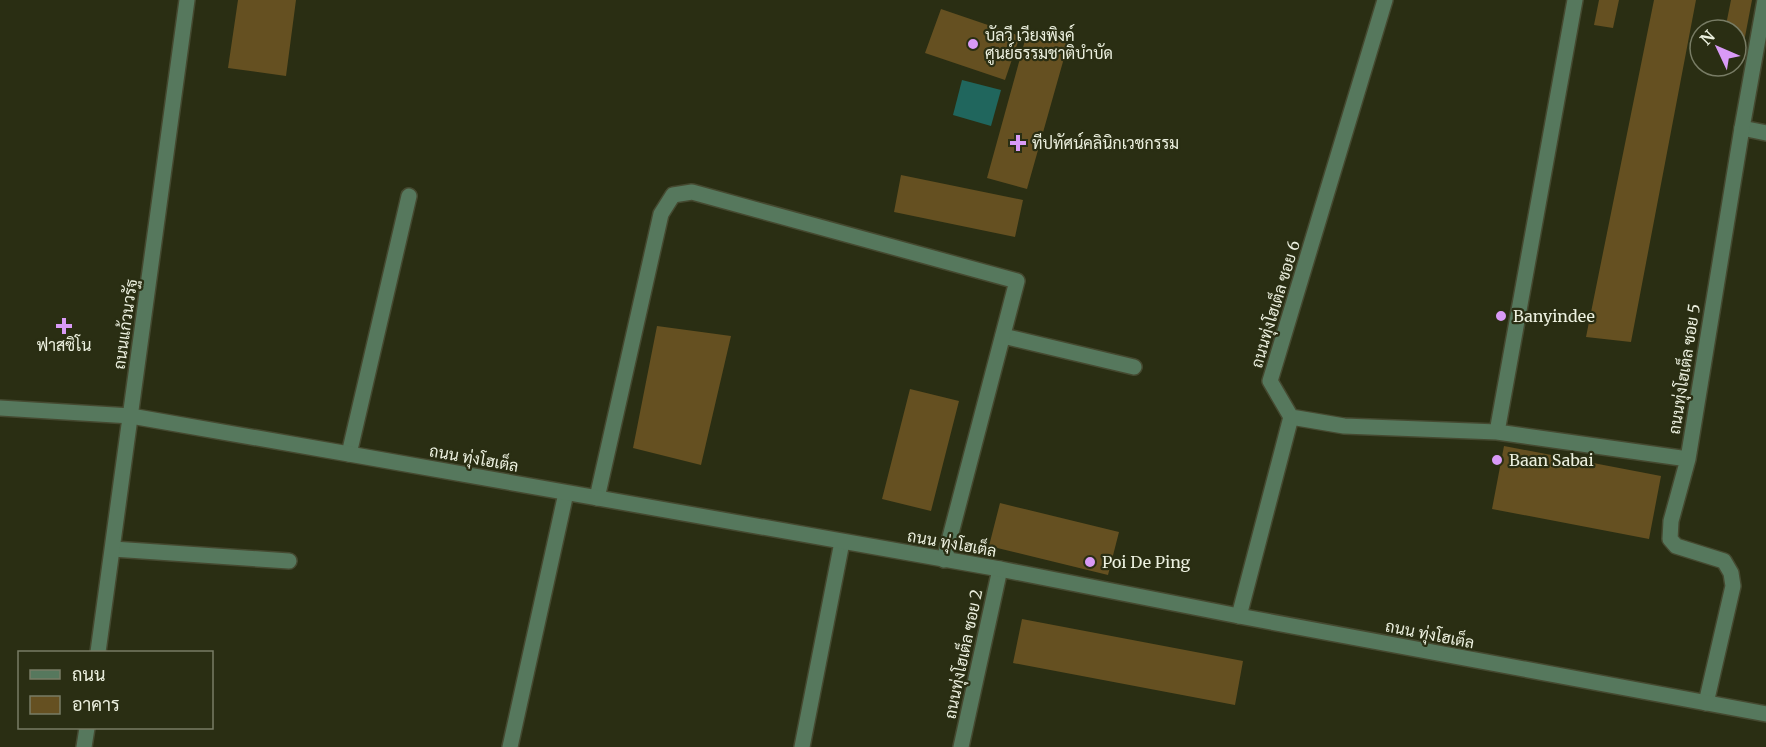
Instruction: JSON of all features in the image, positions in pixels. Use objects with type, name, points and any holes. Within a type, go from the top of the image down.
[{"type":"street","name":"ถนนแก้วนวรัฐ","points":[[98,651],[187,0]]},
{"type":"street","name":"ถนนทุ่งโฮเต็ล ซอย 6","points":[[1291,417],[1270,381],[1385,0]]},
{"type":"street","points":[[1497,432],[1575,0]]},
{"type":"street","name":"ถนนทุ่งโฮเต็ล ซอย 5","points":[[1706,703],[1733,586],[1731,573],[1724,561],[1676,546],[1670,539],[1671,521],[1688,459],[1765,0]]},
{"type":"street","points":[[1742,128],[1766,133]]},
{"type":"street","points":[[597,498],[661,214],[673,195],[692,192],[1017,281],[944,560]]},
{"type":"street","points":[[349,454],[409,196]]},
{"type":"street","points":[[1003,336],[1134,367]]},
{"type":"street","name":"ถนน ทุ่งโฮเต็ล","points":[[0,408],[131,416],[1000,569],[1766,714]]},
{"type":"street","points":[[1239,616],[1291,417],[1344,426],[1497,432],[1688,459]]},
{"type":"street","points":[[510,747],[566,493]]},
{"type":"street","points":[[802,747],[842,542]]},
{"type":"street","points":[[113,549],[289,561]]},
{"type":"street","name":"ถนนทุ่งโฮเต็ล ซอย 2","points":[[961,747],[1000,569]]},
{"type":"street","points":[[84,747],[87,729]]},
{"type":"water","points":[[962,80],[1001,90],[991,126],[953,115]]},
{"type":"building","points":[[238,0],[296,0],[286,76],[228,68]]},
{"type":"building","points":[[1599,0],[1619,0],[1613,28],[1594,25]]},
{"type":"building","points":[[1654,0],[1696,0],[1693,18],[1688,18],[1688,42],[1631,342],[1586,337]]},
{"type":"building","points":[[1731,0],[1752,0],[1748,21],[1748,18],[1727,18]]},
{"type":"building","name":"บัลวี เวียงพิงค์ ศูนย์ธรรมชาติบำบัด","points":[[941,9],[1020,36],[1005,80],[925,53]]},
{"type":"building","name":"ทีปทัศน์คลินิกเวชกรรม","points":[[1027,33],[1068,44],[1027,189],[987,178]]},
{"type":"building","points":[[901,175],[1023,200],[1015,237],[894,212]]},
{"type":"building","points":[[657,326],[731,336],[701,465],[633,448]]},
{"type":"building","points":[[910,389],[959,401],[931,511],[882,499]]},
{"type":"building","points":[[1504,446],[1661,476],[1649,539],[1492,509]]},
{"type":"building","points":[[1000,503],[1119,532],[1108,575],[989,546]]},
{"type":"building","points":[[1022,619],[1243,661],[1235,705],[1013,663]]},
{"type":"place","name":"บัลวี เวียงพิงค์ ศูนย์ธรรมชาติบำบัด","points":[[973,44]]},
{"type":"place","name":"ทีปทัศน์คลินิกเวชกรรม","points":[[1018,143]]},
{"type":"place","name":"Banyindee","points":[[1501,316]]},
{"type":"place","name":"ฟาสซิโน","points":[[64,326]]},
{"type":"place","name":"Baan Sabai","points":[[1497,460]]},
{"type":"place","name":"Poi De Ping","points":[[1090,562]]}]
